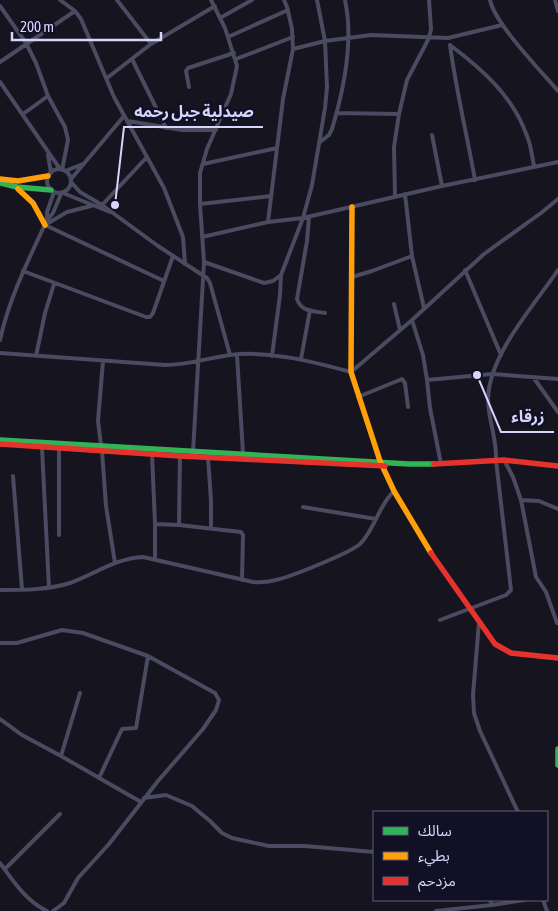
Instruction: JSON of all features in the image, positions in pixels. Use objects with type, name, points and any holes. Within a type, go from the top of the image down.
[{"type":"street","points":[[60,0],[74,11],[86,28],[114,97],[164,188],[182,232],[185,264]]},
{"type":"street","points":[[117,0],[151,44]]},
{"type":"street","points":[[193,453],[204,262],[200,173],[231,94],[236,73],[236,58],[211,0]]},
{"type":"street","points":[[220,18],[252,0]]},
{"type":"street","points":[[268,222],[283,99],[293,49],[293,37],[288,10],[284,0]]},
{"type":"street","points":[[272,356],[281,275],[304,218],[320,142],[327,87],[325,41],[317,0]]},
{"type":"street","points":[[320,142],[331,133],[337,113],[348,38],[348,16],[345,0]]},
{"type":"street","points":[[395,196],[394,147],[399,114],[408,80],[429,38],[431,29],[429,0]]},
{"type":"street","points":[[490,0],[502,25],[558,91]]},
{"type":"street","points":[[555,0],[558,11]]},
{"type":"street","points":[[0,6],[26,43],[36,63],[48,96],[68,137],[62,170]]},
{"type":"street","points":[[107,78],[151,44],[215,6]]},
{"type":"street","points":[[228,36],[288,10]]},
{"type":"street","points":[[0,62],[74,11]]},
{"type":"street","points":[[293,49],[325,41],[385,35],[448,38],[502,25]]},
{"type":"street","points":[[236,58],[293,37]]},
{"type":"street","points":[[448,38],[475,180]]},
{"type":"street","points":[[450,46],[480,68],[506,96],[527,135],[534,166]]},
{"type":"street","points":[[189,88],[186,71],[188,68],[234,54]]},
{"type":"street","points":[[132,58],[166,128]]},
{"type":"street","points":[[0,82],[47,152],[80,192],[102,205],[173,256],[203,274],[210,283],[230,355]]},
{"type":"street","points":[[23,114],[48,96]]},
{"type":"street","points":[[337,113],[399,114]]},
{"type":"street","points":[[0,340],[8,311],[24,271],[62,193],[69,189],[71,181],[83,164],[124,116]]},
{"type":"street","points":[[128,121],[194,131],[216,130]]},
{"type":"street","points":[[432,135],[442,186]]},
{"type":"street","points":[[202,164],[277,148]]},
{"type":"street","points":[[46,223],[52,191],[47,183],[50,174],[47,152]]},
{"type":"street","points":[[102,205],[147,157]]},
{"type":"street","points":[[202,237],[268,222],[309,217],[395,196],[558,162]]},
{"type":"street","points":[[0,181],[18,181],[83,164]]},
{"type":"street","points":[[0,181],[17,187],[62,193],[91,206],[113,213]]},
{"type":"street","points":[[17,187],[33,203],[46,223],[164,282]]},
{"type":"street","points":[[405,194],[412,256],[424,308]]},
{"type":"street","points":[[200,204],[271,196]]},
{"type":"street","points":[[351,372],[412,320],[465,270],[499,242],[558,199]]},
{"type":"street","points":[[46,223],[67,212],[91,206]]},
{"type":"street","points":[[352,207],[351,372],[381,464],[419,534],[495,644],[505,651],[558,658]]},
{"type":"street","points":[[309,217],[297,299],[302,308],[325,313]]},
{"type":"street","points":[[24,271],[54,284],[150,317],[173,256]]},
{"type":"street","points":[[352,277],[412,256]]},
{"type":"street","points":[[204,262],[264,283],[274,281],[281,275]]},
{"type":"street","points":[[465,270],[501,355]]},
{"type":"street","points":[[440,620],[506,595],[511,590],[496,460],[496,443],[488,404],[492,374],[501,355],[534,304],[556,276],[558,270]]},
{"type":"street","points":[[36,356],[45,313],[54,284]]},
{"type":"street","points":[[394,304],[400,330]]},
{"type":"street","points":[[301,359],[310,310]]},
{"type":"street","points":[[412,320],[423,355],[430,408],[441,464]]},
{"type":"street","points":[[0,352],[165,365],[197,363],[230,355],[272,356],[301,359],[351,372]]},
{"type":"street","points":[[237,355],[243,453]]},
{"type":"street","points":[[103,360],[98,422],[106,506],[115,563]]},
{"type":"street","points":[[427,380],[492,374],[558,379]]},
{"type":"street","points":[[534,377],[558,412]]},
{"type":"street","points":[[358,397],[403,380],[408,407]]},
{"type":"street","points":[[0,440],[59,449],[101,448],[180,456],[193,453],[208,457],[381,464],[441,464],[504,460],[558,466]]},
{"type":"street","points":[[0,444],[193,453],[243,453],[381,464]]},
{"type":"street","points":[[42,445],[49,588]]},
{"type":"street","points":[[59,449],[59,535]]},
{"type":"street","points":[[152,454],[155,560]]},
{"type":"street","points":[[179,525],[180,456]]},
{"type":"street","points":[[208,457],[212,501],[211,528]]},
{"type":"street","points":[[504,460],[513,477],[521,500],[530,537],[534,570],[538,581],[546,592],[557,623]]},
{"type":"street","points":[[13,476],[22,589]]},
{"type":"street","points":[[0,590],[49,588],[70,583],[115,563],[143,557],[242,580],[261,583],[278,580],[351,550],[362,543],[387,498],[394,491]]},
{"type":"street","points":[[521,500],[539,501],[558,509]]},
{"type":"street","points":[[303,507],[376,519]]},
{"type":"street","points":[[155,524],[211,528],[242,533],[242,580]]},
{"type":"street","points":[[479,622],[473,695],[474,714],[518,811]]},
{"type":"street","points":[[0,643],[17,643],[55,631],[71,630],[82,632],[148,656],[215,693],[219,700],[216,710],[203,728],[109,844],[78,878],[64,903],[53,911]]},
{"type":"street","points":[[99,778],[122,728],[134,729],[137,725],[148,656]]},
{"type":"street","points":[[61,756],[80,693]]},
{"type":"street","points":[[0,719],[22,735],[143,800],[166,795],[192,806],[222,833],[232,838],[269,846],[305,846],[373,852]]},
{"type":"street","points":[[558,749],[558,765]]},
{"type":"street","points":[[5,870],[60,814]]},
{"type":"street","points":[[0,863],[30,900],[47,911]]},
{"type":"street","points":[[490,901],[492,905]]},
{"type":"street","points":[[436,911],[518,901]]},
{"type":"traffic: fast","points":[[0,183],[17,187],[51,190]]},
{"type":"traffic: fast","points":[[0,440],[434,464]]},
{"type":"traffic: fast","points":[[558,749],[558,765]]},
{"type":"traffic: slow","points":[[0,179],[18,181],[48,176]]},
{"type":"traffic: slow","points":[[18,189],[33,203],[45,225]]},
{"type":"traffic: slow","points":[[352,207],[351,372],[380,461],[394,491],[431,553]]},
{"type":"traffic: jam","points":[[0,444],[180,456],[385,466]]},
{"type":"traffic: jam","points":[[434,464],[504,460],[558,466]]},
{"type":"traffic: jam","points":[[431,553],[495,644],[511,653],[558,658]]},
{"type":"place","name":"صيدلية جبل رحمه","points":[[115,205]]},
{"type":"place","name":"زرقاء","points":[[477,375]]}]
